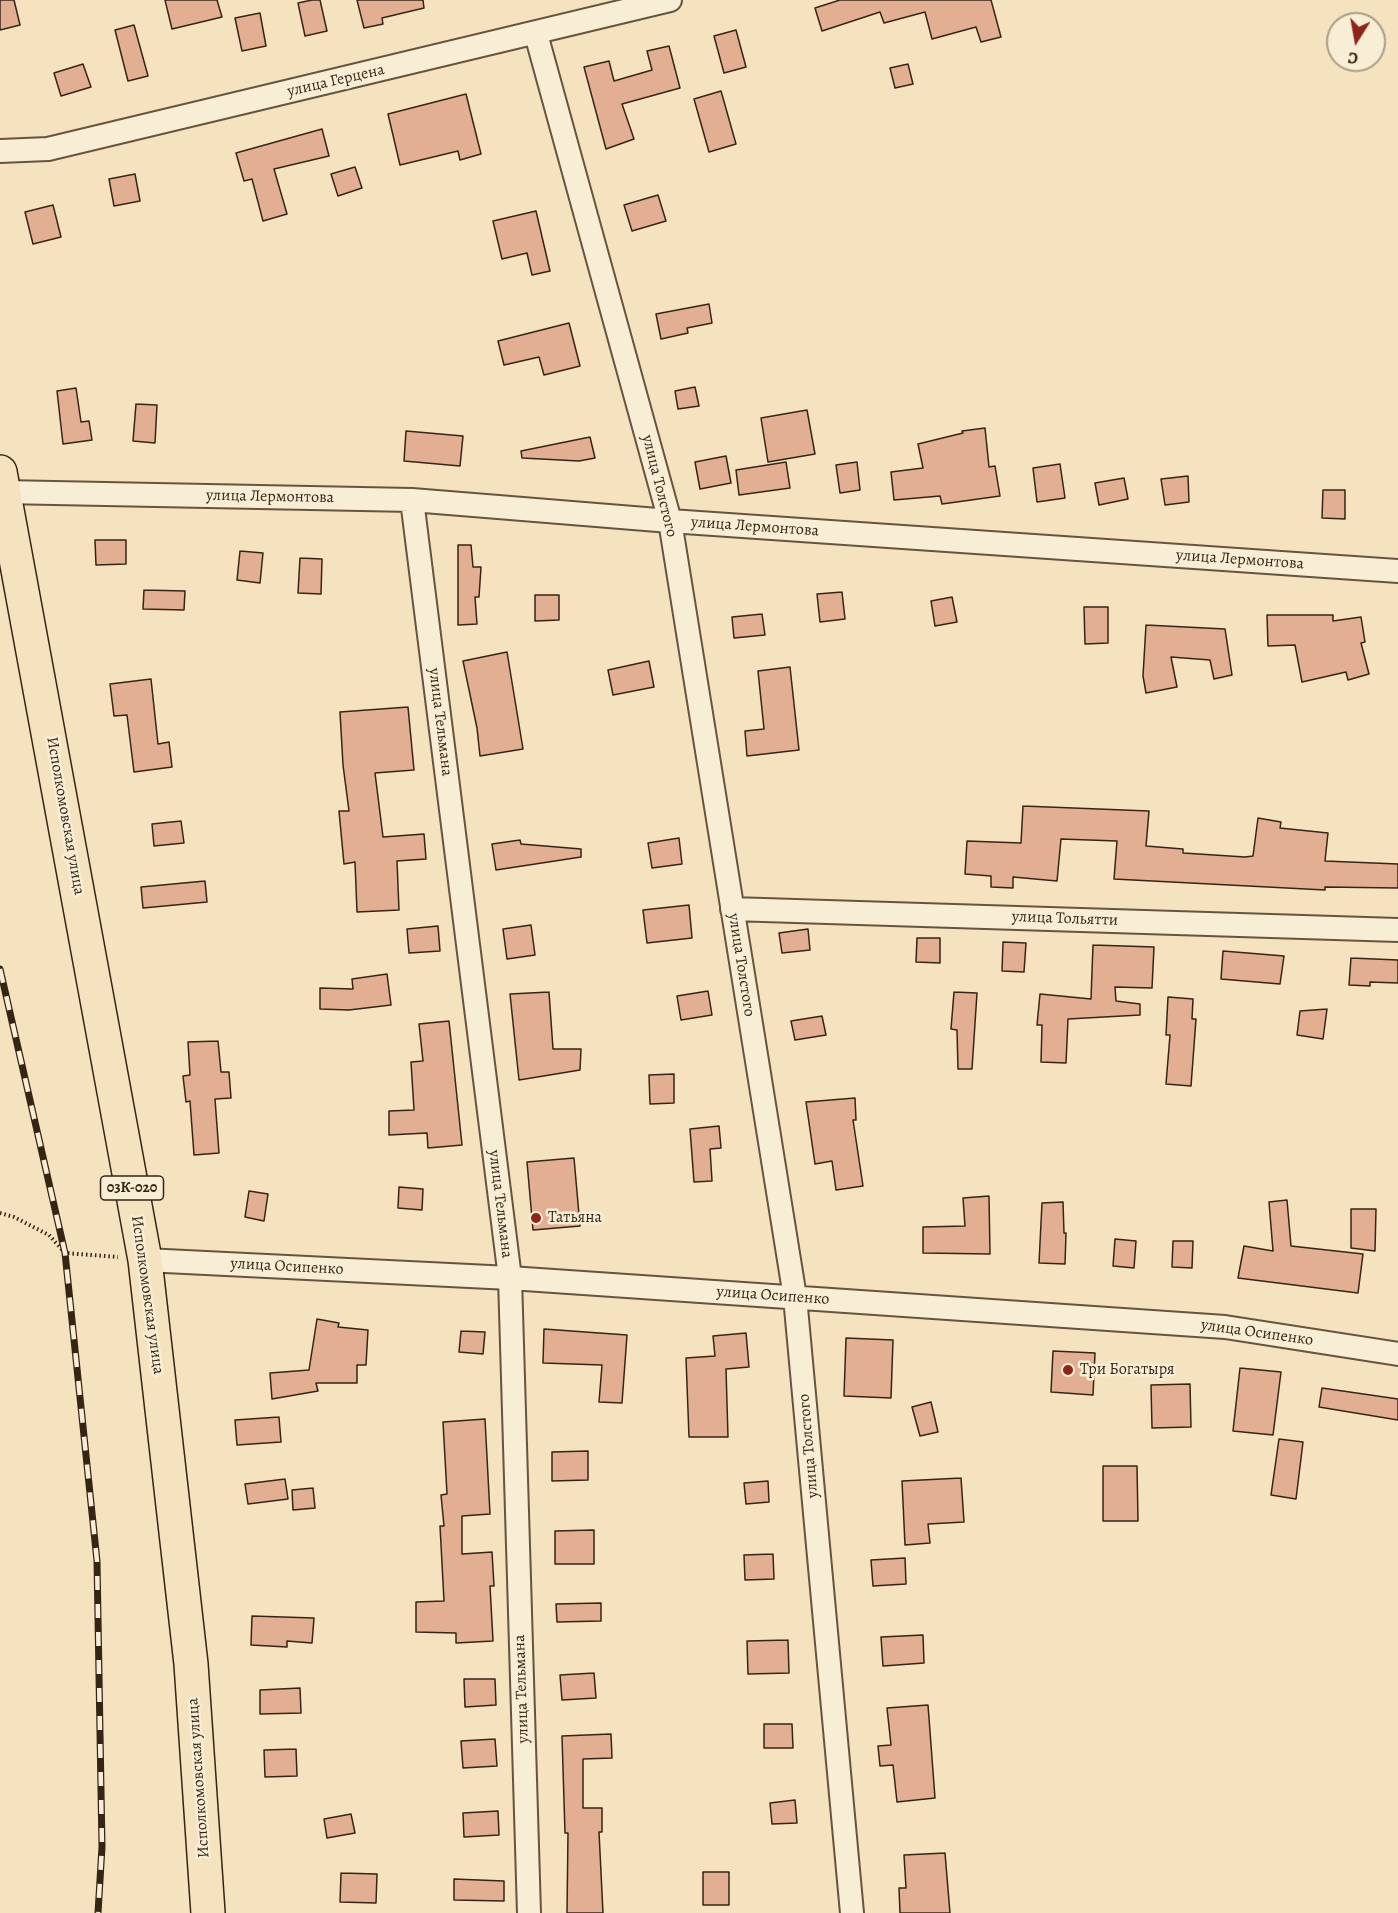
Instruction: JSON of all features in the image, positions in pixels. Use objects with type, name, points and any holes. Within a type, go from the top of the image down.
[{"type":"main road","name":"Исполкомовская улица","points":[[2,482],[145,1260],[191,1664],[208,1913]]},
{"type":"street","name":"улица Герцена","points":[[0,151],[48,149],[536,34],[670,0]]},
{"type":"street","name":"улица Толстого","points":[[536,34],[669,521],[795,1297],[852,1913]]},
{"type":"street","name":"улица Лермонтова","points":[[2,482],[412,500],[669,521],[1398,571]]},
{"type":"street","name":"улица Тельмана","points":[[412,500],[510,1278],[529,1913]]},
{"type":"street","name":"улица Тольятти","points":[[732,909],[1398,930]]},
{"type":"street","name":"улица Осипенко","points":[[145,1260],[510,1278],[1225,1327],[1398,1354]]},
{"type":"path","points":[[0,1213],[14,1217],[49,1235],[65,1253],[145,1260]]},
{"type":"building","points":[[0,0],[14,0],[20,25],[0,30]]},
{"type":"building","points":[[165,0],[217,0],[222,17],[172,29]]},
{"type":"building","points":[[320,0],[327,31],[305,36],[298,3]]},
{"type":"building","points":[[357,0],[423,0],[424,8],[382,18],[383,24],[364,28]]},
{"type":"building","points":[[840,0],[991,0],[1001,37],[981,42],[976,27],[932,39],[925,12],[884,23],[880,12],[822,31],[815,8]]},
{"type":"building","points":[[260,13],[266,46],[242,51],[235,18]]},
{"type":"building","points":[[134,25],[148,76],[128,81],[115,30]]},
{"type":"building","points":[[736,30],[746,67],[724,73],[714,36]]},
{"type":"building","points":[[669,46],[680,88],[622,104],[634,139],[606,149],[584,67],[609,61],[614,81],[652,70],[647,51]]},
{"type":"building","points":[[83,64],[91,87],[61,96],[54,73]]},
{"type":"building","points":[[908,64],[913,84],[895,88],[890,68]]},
{"type":"building","points":[[721,91],[736,144],[709,152],[694,99]]},
{"type":"building","points":[[466,94],[481,154],[460,160],[458,151],[400,165],[388,114]]},
{"type":"building","points":[[322,129],[329,156],[274,169],[287,214],[263,221],[252,179],[244,181],[236,153]]},
{"type":"building","points":[[355,167],[362,188],[338,196],[331,174]]},
{"type":"building","points":[[135,174],[140,201],[114,206],[109,179]]},
{"type":"building","points":[[658,195],[666,221],[632,231],[624,205]]},
{"type":"building","points":[[53,205],[61,237],[33,244],[25,212]]},
{"type":"building","points":[[536,211],[550,271],[532,275],[527,253],[502,259],[493,221]]},
{"type":"building","points":[[709,304],[712,323],[687,328],[688,333],[661,339],[656,314]]},
{"type":"building","points":[[569,323],[580,366],[544,375],[539,357],[504,365],[498,341]]},
{"type":"building","points":[[695,387],[699,406],[678,409],[675,391]]},
{"type":"building","points":[[76,388],[81,422],[89,421],[92,440],[63,444],[57,391]]},
{"type":"building","points":[[136,404],[157,405],[155,443],[133,441]]},
{"type":"building","points":[[807,410],[815,454],[768,462],[761,418]]},
{"type":"building","points":[[985,428],[989,467],[995,466],[1000,496],[942,504],[940,496],[894,500],[891,472],[923,468],[918,444],[963,433],[962,431]]},
{"type":"building","points":[[406,431],[463,436],[460,466],[404,461]]},
{"type":"building","points":[[590,437],[595,458],[579,461],[522,458],[521,451]]},
{"type":"building","points":[[726,456],[731,483],[700,489],[695,462]]},
{"type":"building","points":[[786,462],[790,488],[739,495],[736,470]]},
{"type":"building","points":[[857,462],[860,490],[840,493],[836,465]]},
{"type":"building","points":[[1060,464],[1065,498],[1037,502],[1033,468]]},
{"type":"building","points":[[1188,476],[1189,502],[1165,505],[1161,479]]},
{"type":"building","points":[[1124,478],[1128,499],[1099,505],[1095,483]]},
{"type":"building","points":[[1323,490],[1345,490],[1345,519],[1322,518]]},
{"type":"building","points":[[95,540],[126,540],[126,564],[96,565]]},
{"type":"building","points":[[458,545],[471,545],[473,567],[481,567],[479,597],[475,597],[477,624],[458,625]]},
{"type":"building","points":[[240,551],[263,553],[260,583],[237,580]]},
{"type":"building","points":[[300,558],[322,559],[321,594],[298,593]]},
{"type":"building","points":[[144,590],[185,591],[184,610],[143,609]]},
{"type":"building","points":[[842,592],[845,619],[820,622],[817,594]]},
{"type":"building","points":[[535,595],[559,595],[559,620],[535,621]]},
{"type":"building","points":[[952,597],[957,622],[935,626],[931,601]]},
{"type":"building","points":[[1084,607],[1108,607],[1108,643],[1085,644]]},
{"type":"building","points":[[762,614],[765,635],[734,638],[732,617]]},
{"type":"building","points":[[1267,615],[1333,615],[1333,621],[1361,617],[1365,642],[1361,643],[1369,674],[1348,680],[1346,672],[1302,682],[1295,645],[1268,646]]},
{"type":"building","points":[[1146,625],[1225,629],[1232,675],[1214,679],[1210,660],[1171,657],[1177,687],[1146,693],[1143,676]]},
{"type":"building","points":[[507,652],[523,749],[480,756],[477,728],[463,661]]},
{"type":"building","points":[[649,661],[654,687],[613,695],[608,670]]},
{"type":"building","points":[[790,667],[799,750],[747,756],[745,731],[764,729],[758,671]]},
{"type":"building","points":[[151,679],[158,744],[169,742],[172,767],[134,772],[127,715],[114,716],[110,684]]},
{"type":"building","points":[[408,707],[414,770],[375,773],[383,837],[424,834],[426,859],[397,861],[399,910],[357,912],[355,862],[344,864],[339,811],[349,811],[343,765],[340,712]]},
{"type":"building","points":[[1023,806],[1149,811],[1146,846],[1183,849],[1183,853],[1245,857],[1253,856],[1258,818],[1281,822],[1280,828],[1328,833],[1325,861],[1398,864],[1398,888],[1325,887],[1325,890],[1114,879],[1117,841],[1061,839],[1057,881],[1013,877],[1013,888],[991,887],[991,876],[965,874],[967,841],[1021,843]]},
{"type":"building","points":[[181,821],[184,843],[154,846],[152,824]]},
{"type":"building","points":[[679,838],[682,864],[652,868],[648,843]]},
{"type":"building","points":[[520,840],[521,844],[581,849],[581,857],[496,870],[492,844]]},
{"type":"building","points":[[205,881],[207,902],[143,908],[141,887]]},
{"type":"building","points":[[689,905],[692,938],[647,943],[643,910]]},
{"type":"building","points":[[531,925],[535,955],[507,959],[503,929]]},
{"type":"building","points":[[438,926],[440,951],[409,953],[407,929]]},
{"type":"building","points":[[808,929],[810,950],[782,953],[779,933]]},
{"type":"building","points":[[917,938],[940,938],[940,963],[916,962]]},
{"type":"building","points":[[1003,942],[1026,943],[1024,972],[1002,971]]},
{"type":"building","points":[[1093,945],[1154,947],[1152,988],[1115,987],[1116,1001],[1140,1004],[1140,1015],[1068,1019],[1066,1063],[1041,1062],[1042,1025],[1037,1025],[1040,994],[1091,999]]},
{"type":"building","points":[[1223,951],[1284,956],[1280,984],[1221,979]]},
{"type":"building","points":[[1351,958],[1398,960],[1398,983],[1370,982],[1370,986],[1349,985]]},
{"type":"building","points":[[387,974],[391,1005],[349,1010],[320,1009],[320,988],[353,989],[352,979]]},
{"type":"building","points":[[708,991],[712,1015],[681,1020],[677,996]]},
{"type":"building","points":[[549,992],[553,1049],[581,1049],[580,1070],[519,1080],[510,994]]},
{"type":"building","points":[[954,992],[977,993],[972,1069],[958,1069],[957,1030],[951,1029]]},
{"type":"building","points":[[1168,997],[1193,999],[1192,1019],[1196,1019],[1191,1086],[1166,1084],[1170,1035],[1166,1035]]},
{"type":"building","points":[[1327,1009],[1323,1039],[1297,1035],[1300,1011]]},
{"type":"building","points":[[822,1016],[826,1035],[795,1040],[791,1021]]},
{"type":"building","points":[[449,1021],[462,1145],[428,1148],[427,1133],[389,1135],[389,1111],[414,1110],[411,1062],[423,1061],[419,1024]]},
{"type":"building","points":[[218,1041],[221,1072],[229,1072],[231,1098],[215,1099],[219,1153],[194,1155],[190,1101],[186,1102],[183,1076],[190,1075],[188,1042]]},
{"type":"building","points":[[674,1074],[674,1103],[650,1104],[649,1075]]},
{"type":"building","points":[[855,1098],[856,1120],[853,1120],[863,1186],[836,1190],[832,1161],[815,1164],[806,1102]]},
{"type":"building","points":[[719,1126],[721,1148],[710,1149],[712,1181],[694,1182],[690,1129]]},
{"type":"building","points":[[574,1158],[580,1226],[533,1230],[527,1162]]},
{"type":"building","points":[[399,1187],[423,1189],[422,1210],[398,1208]]},
{"type":"building","points":[[249,1191],[268,1194],[264,1221],[245,1217]]},
{"type":"building","points":[[989,1196],[990,1254],[923,1253],[923,1227],[965,1226],[963,1198]]},
{"type":"building","points":[[1287,1200],[1291,1246],[1363,1254],[1358,1293],[1238,1278],[1244,1246],[1273,1251],[1269,1202]]},
{"type":"building","points":[[1063,1202],[1064,1233],[1066,1233],[1065,1264],[1039,1263],[1042,1203]]},
{"type":"building","points":[[1351,1209],[1376,1209],[1375,1251],[1351,1248]]},
{"type":"building","points":[[1115,1239],[1136,1241],[1134,1268],[1113,1266]]},
{"type":"building","points":[[1173,1241],[1193,1241],[1192,1268],[1172,1267]]},
{"type":"building","points":[[317,1319],[339,1323],[338,1327],[368,1330],[366,1365],[357,1365],[357,1383],[316,1383],[318,1391],[272,1399],[270,1373],[309,1370]]},
{"type":"building","points":[[544,1329],[627,1335],[622,1403],[599,1402],[602,1365],[543,1363]]},
{"type":"building","points":[[461,1331],[485,1332],[483,1354],[459,1352]]},
{"type":"building","points":[[746,1333],[749,1367],[726,1369],[728,1437],[689,1437],[686,1358],[715,1356],[713,1336]]},
{"type":"building","points":[[846,1338],[893,1340],[891,1398],[844,1396]]},
{"type":"building","points":[[1053,1351],[1095,1353],[1093,1395],[1051,1392]]},
{"type":"building","points":[[1240,1368],[1281,1372],[1273,1435],[1233,1431]]},
{"type":"building","points":[[1190,1384],[1191,1427],[1152,1428],[1151,1385]]},
{"type":"building","points":[[1322,1388],[1398,1399],[1398,1420],[1319,1407]]},
{"type":"building","points":[[931,1402],[938,1432],[920,1436],[912,1407]]},
{"type":"building","points":[[279,1417],[281,1442],[237,1445],[235,1420]]},
{"type":"building","points":[[485,1419],[490,1514],[462,1516],[462,1554],[492,1552],[494,1586],[490,1586],[493,1641],[456,1643],[456,1633],[416,1632],[416,1602],[444,1601],[440,1526],[444,1526],[441,1495],[447,1494],[443,1422]]},
{"type":"building","points":[[1279,1439],[1303,1442],[1296,1499],[1271,1495]]},
{"type":"building","points":[[588,1451],[588,1480],[552,1481],[552,1452]]},
{"type":"building","points":[[1103,1466],[1137,1466],[1138,1521],[1103,1521]]},
{"type":"building","points":[[961,1478],[964,1522],[928,1524],[930,1543],[905,1545],[902,1481]]},
{"type":"building","points":[[285,1479],[288,1499],[248,1504],[245,1484]]},
{"type":"building","points":[[768,1481],[769,1502],[746,1504],[744,1483]]},
{"type":"building","points":[[313,1488],[315,1508],[293,1510],[292,1490]]},
{"type":"building","points":[[594,1530],[594,1564],[555,1564],[555,1531]]},
{"type":"building","points":[[773,1554],[774,1579],[745,1580],[744,1555]]},
{"type":"building","points":[[905,1558],[906,1584],[873,1586],[871,1560]]},
{"type":"building","points":[[601,1603],[601,1621],[557,1622],[556,1604]]},
{"type":"building","points":[[252,1616],[314,1618],[312,1643],[287,1641],[287,1647],[251,1645]]},
{"type":"building","points":[[923,1635],[924,1663],[883,1666],[881,1637]]},
{"type":"building","points":[[788,1640],[789,1673],[748,1674],[747,1641]]},
{"type":"building","points":[[594,1673],[596,1698],[562,1700],[560,1675]]},
{"type":"building","points":[[464,1679],[495,1679],[496,1705],[465,1707]]},
{"type":"building","points":[[300,1688],[301,1713],[260,1714],[260,1690]]},
{"type":"building","points":[[928,1705],[935,1798],[897,1802],[893,1765],[880,1766],[878,1746],[891,1745],[887,1708]]},
{"type":"building","points":[[764,1724],[792,1724],[793,1748],[764,1748]]},
{"type":"building","points":[[611,1734],[612,1758],[583,1759],[583,1808],[602,1808],[602,1832],[599,1832],[603,1913],[567,1913],[568,1833],[565,1833],[562,1736]]},
{"type":"building","points":[[495,1739],[497,1766],[463,1768],[461,1741]]},
{"type":"building","points":[[296,1749],[297,1776],[265,1777],[264,1750]]},
{"type":"building","points":[[795,1800],[797,1823],[772,1824],[770,1803]]},
{"type":"building","points":[[498,1811],[499,1835],[464,1837],[463,1813]]},
{"type":"building","points":[[351,1814],[355,1833],[327,1838],[324,1819]]},
{"type":"building","points":[[945,1853],[950,1913],[900,1913],[899,1888],[906,1888],[904,1855]]},
{"type":"building","points":[[703,1872],[729,1872],[729,1905],[703,1905]]},
{"type":"building","points":[[341,1873],[377,1874],[376,1903],[340,1902]]},
{"type":"building","points":[[454,1879],[504,1881],[504,1901],[454,1900]]},
{"type":"railway","points":[[0,969],[65,1253],[97,1561],[102,1847],[98,1913]]},
{"type":"place","name":"Татьяна","points":[[536,1218]]},
{"type":"place","name":"Три Богатыря","points":[[1068,1370]]}]
